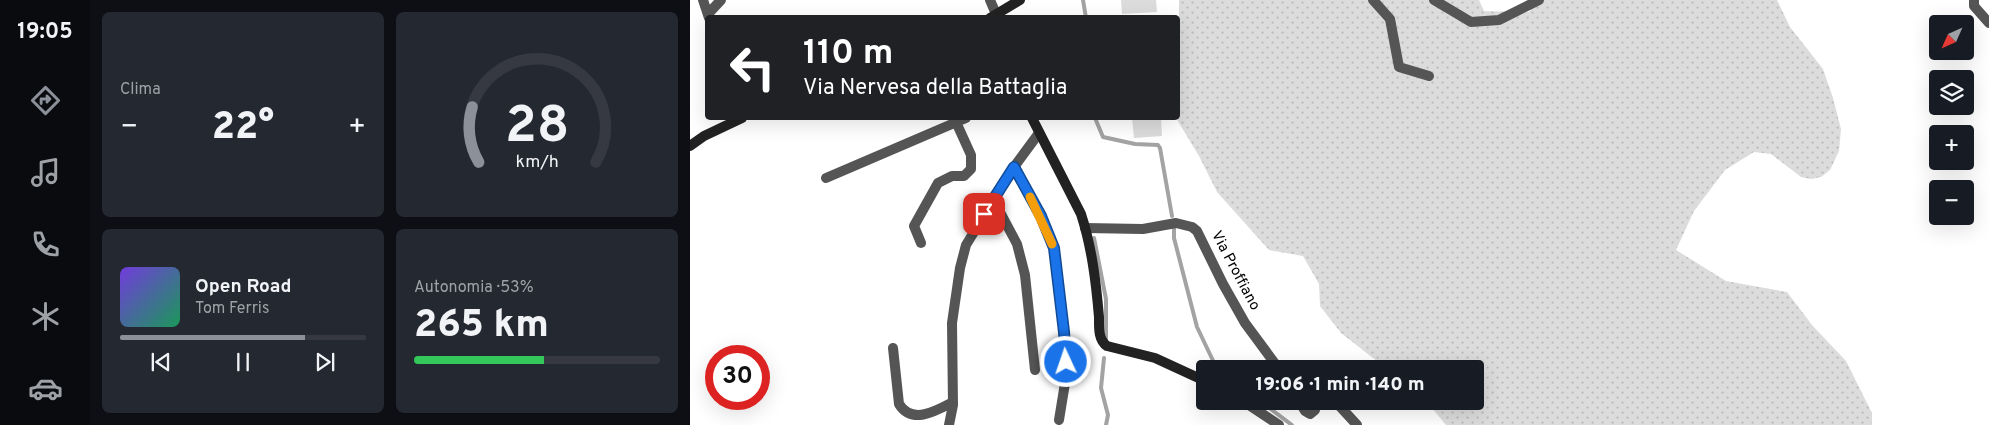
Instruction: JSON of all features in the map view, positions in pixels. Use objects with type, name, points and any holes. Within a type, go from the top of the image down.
[{"type":"street","points":[[702,0],[709,15]]},
{"type":"street","points":[[710,15],[721,0]]},
{"type":"street","points":[[990,0],[993,15]]},
{"type":"street","points":[[995,15],[1020,0]]},
{"type":"street","points":[[1373,0],[1390,19],[1399,67],[1429,76]]},
{"type":"street","points":[[1434,0],[1471,22],[1500,20],[1539,0]]},
{"type":"street","points":[[1974,0],[1974,6],[1989,23]]},
{"type":"street","points":[[690,146],[704,136],[738,120]]},
{"type":"street","points":[[826,178],[961,120]]},
{"type":"street","points":[[1033,120],[1081,214],[1086,228],[1096,278],[1100,335],[1104,344],[1155,358],[1196,377]]},
{"type":"street","points":[[920,243],[914,226],[938,183],[952,176],[964,176],[971,169],[971,155],[956,122]]},
{"type":"street","points":[[949,425],[953,402],[952,323],[960,268],[966,245],[993,199],[1039,133]]},
{"type":"street","points":[[1014,167],[1041,216],[1054,248],[1064,332],[1066,377],[1059,420]]},
{"type":"street","points":[[993,199],[1017,244],[1025,276],[1035,370]]},
{"type":"street","name":"Via Proffiano","points":[[1086,228],[1143,228],[1176,223],[1192,227],[1197,231],[1245,323],[1272,360]]},
{"type":"street","points":[[893,348],[899,404],[903,410],[910,415],[918,416],[953,402]]},
{"type":"street","points":[[1256,410],[1279,425]]},
{"type":"street","points":[[1304,410],[1310,414],[1315,410]]},
{"type":"street","points":[[1344,410],[1357,425]]},
{"type":"shaded area","points":[[1121,0],[1156,0],[1157,12],[1122,14]]},
{"type":"shaded area","points":[[1179,0],[1479,0],[1484,11],[1529,12],[1537,0],[1777,0],[1790,27],[1823,69],[1841,129],[1839,151],[1830,170],[1821,177],[1811,179],[1801,177],[1771,154],[1754,152],[1725,170],[1694,211],[1676,250],[1726,281],[1787,292],[1812,325],[1846,361],[1872,413],[1872,425],[1446,425],[1434,410],[1484,410],[1484,360],[1376,360],[1341,333],[1320,306],[1319,284],[1303,256],[1269,250],[1217,192],[1199,156],[1177,120],[1180,120]]},
{"type":"shaded area","points":[[1132,120],[1161,120],[1162,136],[1134,138]]},
{"type":"waterway","points":[[1083,0],[1086,15]]},
{"type":"waterway","points":[[1096,120],[1103,137],[1135,144],[1158,145],[1172,216]]},
{"type":"waterway","points":[[1174,228],[1174,238],[1197,327],[1213,360]]},
{"type":"waterway","points":[[1094,238],[1106,299],[1106,339]]},
{"type":"waterway","points":[[1104,358],[1101,388],[1108,415],[1106,425]]},
{"type":"waterway","points":[[1272,410],[1292,425]]},
{"type":"slow traffic","points":[[1030,197],[1041,216],[1052,244]]},
{"type":"route","points":[[984,214],[1014,167],[1041,216],[1054,248],[1066,362]]}]
